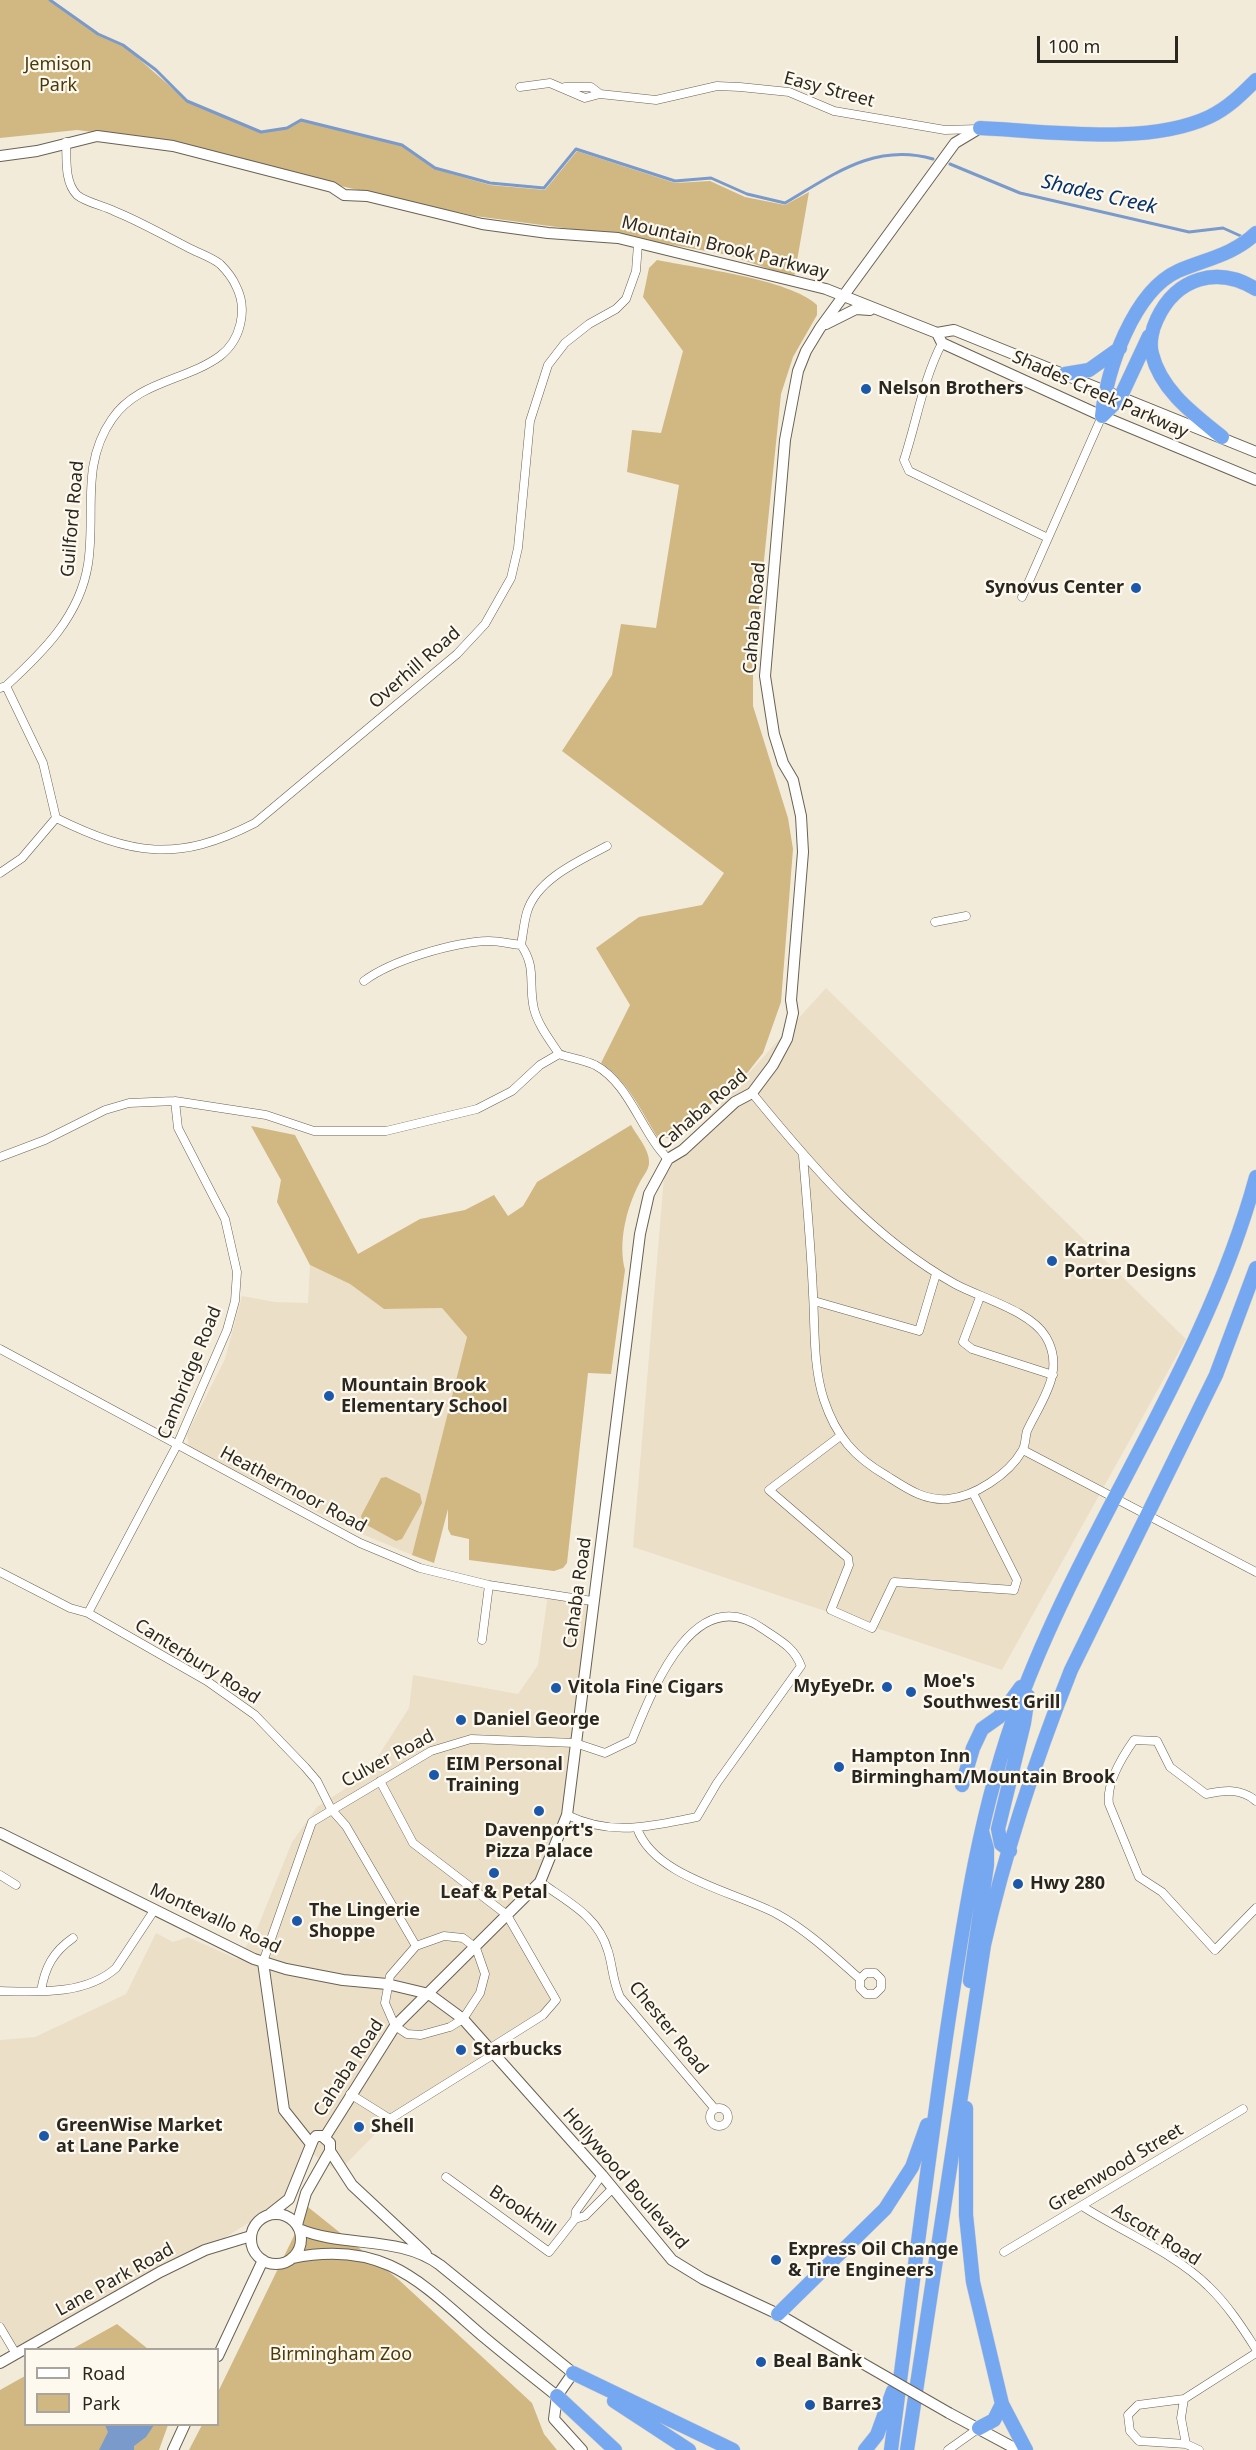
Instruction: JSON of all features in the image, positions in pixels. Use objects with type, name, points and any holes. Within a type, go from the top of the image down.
[{"type":"highway","points":[[980,128],[1126,134],[1177,128],[1210,117],[1235,101],[1256,80]]},
{"type":"highway","points":[[1102,416],[1104,390],[1121,347],[1140,305],[1158,282],[1178,271],[1243,246],[1256,233]]},
{"type":"highway","points":[[1102,416],[1120,398],[1165,303],[1188,283],[1207,277],[1224,277],[1238,279],[1256,289]]},
{"type":"highway","points":[[1152,330],[1151,354],[1162,378],[1184,407],[1222,437]]},
{"type":"highway","points":[[1065,374],[1089,370],[1121,347]]},
{"type":"highway","points":[[891,2450],[965,1910],[982,1831],[1002,1755],[1032,1673],[1199,1334],[1232,1252],[1256,1177]]},
{"type":"highway","points":[[908,2450],[984,1945],[1010,1851],[1053,1715],[1068,1679],[1091,1626],[1148,1516],[1216,1375],[1256,1268]]},
{"type":"highway","points":[[962,1785],[973,1748],[982,1729],[999,1717],[1032,1673]]},
{"type":"highway","points":[[1010,1851],[1001,1844],[998,1829],[1024,1723],[1032,1673]]},
{"type":"highway","points":[[982,1831],[987,1849],[987,1865],[974,1945],[968,2008],[965,2186],[968,2243],[977,2299],[1002,2404],[1026,2450]]},
{"type":"highway","points":[[778,2314],[885,2209],[900,2189],[912,2167],[938,2098]]},
{"type":"highway","points":[[865,2450],[877,2435],[902,2363]]},
{"type":"highway","points":[[573,2373],[689,2450]]},
{"type":"highway","points":[[573,2373],[733,2450]]},
{"type":"highway","points":[[557,2396],[615,2450]]},
{"type":"highway","points":[[979,2428],[994,2420],[1002,2404]]},
{"type":"street","name":"Easy Street","points":[[520,87],[550,83],[564,87],[585,98],[600,94],[656,100],[717,86],[740,87],[789,92],[834,111],[945,130],[980,128]]},
{"type":"street","name":"Cahaba Road","points":[[325,2137],[395,2026],[540,1882],[567,1815],[592,1601],[609,1492],[640,1234],[649,1194],[668,1159],[683,1150],[735,1102],[752,1094],[773,1065],[787,1039],[793,1013],[791,1000],[803,852],[801,816],[792,780],[783,763],[774,734],[765,676],[785,440],[798,371],[820,328],[955,142],[980,128]]},
{"type":"street","name":"Mountain Brook Parkway","points":[[0,156],[37,151],[97,136],[173,146],[332,187],[344,195],[367,196],[482,224],[548,233],[618,238],[826,289],[843,296]]},
{"type":"street","name":"Guilford Road","points":[[56,818],[43,763],[3,687],[45,649],[69,616],[83,585],[88,563],[90,484],[95,450],[102,432],[115,414],[133,397],[221,355],[236,337],[243,316],[236,285],[220,264],[129,217],[77,195],[68,177],[66,142]]},
{"type":"street","name":"Overhill Road","points":[[56,818],[94,836],[124,846],[160,850],[199,846],[227,838],[255,823],[458,654],[485,624],[511,578],[518,548],[530,421],[548,365],[565,343],[589,324],[616,309],[626,299],[636,271],[638,244]]},
{"type":"street","name":"Shades Creek Parkway","points":[[843,296],[879,310],[1102,416],[1256,480]]},
{"type":"street","points":[[820,328],[856,309],[879,310]]},
{"type":"street","name":"Shades Creek Parkway","points":[[939,338],[954,330],[1256,452]]},
{"type":"street","points":[[939,338],[926,376],[918,415],[904,460],[909,471],[1048,538]]},
{"type":"street","points":[[1022,597],[1102,416]]},
{"type":"street","points":[[0,873],[22,858],[56,818]]},
{"type":"street","points":[[607,846],[563,870],[536,894],[527,910],[521,945],[531,959],[533,1007],[537,1019],[559,1054],[595,1065],[618,1085],[658,1149],[668,1159]]},
{"type":"street","points":[[935,922],[966,916]]},
{"type":"street","points":[[364,981],[378,970],[449,948],[489,941],[521,945]]},
{"type":"street","points":[[0,1157],[45,1140],[105,1110],[129,1103],[175,1101],[266,1115],[314,1131],[386,1131],[477,1109],[512,1091],[540,1065],[559,1054]]},
{"type":"street","points":[[752,1094],[803,1156],[888,1241],[936,1274],[980,1297],[1027,1317],[1040,1327],[1048,1340],[1053,1357],[1053,1375],[1046,1398],[1027,1433],[1023,1450],[989,1484],[974,1493],[946,1500],[918,1495],[868,1465],[839,1437],[823,1398],[817,1360],[803,1156]]},
{"type":"street","name":"Cambridge Road","points":[[88,1612],[177,1445],[227,1330],[235,1301],[237,1272],[225,1219],[178,1128],[175,1101]]},
{"type":"street","points":[[814,1301],[919,1331],[936,1274]]},
{"type":"street","points":[[980,1297],[963,1342],[972,1349],[1053,1375]]},
{"type":"street","name":"Heathermoor Road","points":[[0,1349],[360,1543],[420,1568],[489,1585],[592,1601]]},
{"type":"street","points":[[839,1437],[769,1490],[848,1558],[849,1565],[831,1610],[872,1628],[894,1582],[1014,1590],[1017,1580],[974,1493]]},
{"type":"street","points":[[1023,1450],[1256,1572]]},
{"type":"street","name":"Canterbury Road","points":[[0,1572],[70,1608],[88,1612],[207,1681],[255,1715],[317,1781],[331,1809],[346,1826],[416,1946]]},
{"type":"street","points":[[482,1640],[489,1585]]},
{"type":"street","name":"Culver Road","points":[[311,2144],[284,2110],[263,1962],[312,1822],[431,1751],[471,1739],[575,1743],[605,1753],[632,1740],[648,1699],[672,1655],[704,1623],[732,1614],[753,1621],[796,1653],[801,1666],[717,1783],[698,1817],[637,1828]]},
{"type":"street","points":[[1256,1801],[1246,1792],[1224,1791],[1206,1794],[1170,1767],[1156,1741],[1134,1740],[1124,1754],[1108,1794],[1109,1804],[1139,1877],[1162,1892],[1215,1950],[1256,1908]]},
{"type":"street","points":[[350,2094],[390,2119],[492,2052],[553,2007],[556,2000],[507,1915],[412,1843],[380,1781]]},
{"type":"street","points":[[567,1815],[584,1823],[612,1829],[637,1828],[642,1841],[667,1863],[708,1886],[777,1914],[815,1940],[860,1979]]},
{"type":"street","name":"Montevallo Road","points":[[0,1833],[263,1962],[343,1980],[387,1984],[429,1994]]},
{"type":"street","points":[[0,1875],[16,1885]]},
{"type":"street","name":"Chester Road","points":[[540,1882],[596,1923],[609,1952],[612,1978],[620,1997],[715,2109]]},
{"type":"street","points":[[0,1991],[73,1988],[107,1975],[116,1968],[155,1909]]},
{"type":"street","points":[[444,1935],[463,1938],[476,1948],[485,1974],[480,1993],[464,2019],[450,2027],[421,2035],[406,2034],[395,2026],[385,2003],[387,1984],[402,1961],[416,1946],[444,1935]]},
{"type":"street","points":[[41,1991],[45,1970],[52,1956],[73,1938]]},
{"type":"street","name":"Hollywood Boulevard","points":[[429,1994],[464,2019],[602,2175],[672,2260],[703,2279],[778,2314],[949,2413],[1018,2450]]},
{"type":"street","name":"Greenwood Street","points":[[1004,2252],[1243,2109]]},
{"type":"street","name":"Cahaba Road","points":[[311,2144],[316,2136],[325,2137],[330,2143],[330,2151],[352,2185],[429,2256],[573,2373]]},
{"type":"street","points":[[311,2144],[289,2199],[255,2224],[251,2236],[252,2248],[263,2260],[276,2264],[292,2258],[334,2252],[385,2262],[422,2282],[557,2396]]},
{"type":"street","points":[[292,2258],[300,2247],[298,2227],[306,2193],[330,2151]]},
{"type":"street","name":"Brookhill","points":[[446,2177],[549,2252],[575,2219],[576,2211],[602,2175]]},
{"type":"street","name":"Brookhill","points":[[575,2219],[585,2216],[613,2188]]},
{"type":"street","name":"Ascott Road","points":[[1082,2206],[1185,2267],[1208,2285],[1234,2315],[1256,2351]]},
{"type":"street","name":"Cahaba Road","points":[[270,2214],[287,2216],[298,2227],[318,2237],[378,2243],[429,2256]]},
{"type":"street","name":"Lane Park Road","points":[[27,2348],[178,2263],[205,2250],[251,2236]]},
{"type":"street","points":[[219,2354],[263,2260]]},
{"type":"street","points":[[0,2327],[16,2354]]},
{"type":"street","name":"Lane Park Road","points":[[0,2364],[24,2350]]},
{"type":"street","points":[[1199,2450],[1186,2444],[1139,2440],[1130,2431],[1128,2415],[1138,2405],[1184,2398],[1256,2351]]},
{"type":"street","points":[[573,2373],[557,2396],[554,2419],[557,2426],[582,2450]]},
{"type":"street","points":[[1184,2398],[1181,2418],[1186,2444]]},
{"type":"street","points":[[172,2450],[184,2426]]},
{"type":"street","points":[[948,2450],[979,2428]]},
{"type":"shaded area","points":[[826,988],[1186,1339],[1002,1670],[633,1547],[665,1165]]},
{"type":"shaded area","name":"Mountain Brook Elementary School","points":[[310,1265],[350,1284],[384,1309],[442,1308],[467,1337],[412,1555],[352,1530],[189,1447],[187,1434],[225,1359],[242,1296],[275,1302],[308,1303]]},
{"type":"shaded area","points":[[548,1594],[592,1601],[569,1797],[540,1882],[507,1915],[556,2000],[543,2015],[493,2053],[390,2119],[338,2172],[311,2153],[287,2199],[205,2250],[16,2354],[0,2325],[0,2040],[35,2037],[126,1994],[156,1933],[173,1942],[188,1937],[237,1959],[255,1934],[292,1842],[317,1807],[366,1775],[409,1708],[413,1675],[518,1694],[538,1665]]},
{"type":"green space","name":"Jemison Park","points":[[0,0],[49,0],[98,34],[123,45],[187,101],[261,132],[287,128],[301,120],[402,145],[435,169],[490,185],[545,190],[577,151],[675,183],[710,181],[745,197],[785,205],[809,192],[794,278],[729,255],[616,235],[475,216],[345,187],[173,142],[77,130],[0,138]]},
{"type":"green space","points":[[657,260],[765,281],[804,296],[817,305],[817,315],[793,357],[781,394],[753,668],[753,706],[788,818],[793,849],[781,1002],[763,1053],[748,1072],[672,1138],[658,1138],[626,1088],[611,1070],[601,1063],[630,1005],[596,948],[639,917],[702,905],[724,873],[562,751],[612,675],[621,624],[656,628],[679,485],[627,472],[632,430],[661,433],[683,351],[643,297],[649,268]]},
{"type":"green space","points":[[631,1125],[645,1148],[649,1166],[634,1194],[624,1226],[622,1249],[625,1270],[611,1374],[588,1373],[567,1563],[563,1568],[554,1571],[469,1560],[469,1539],[451,1535],[448,1529],[448,1509],[434,1563],[412,1555],[467,1337],[442,1308],[384,1309],[350,1284],[310,1265],[277,1202],[281,1180],[251,1126],[295,1135],[358,1254],[420,1219],[465,1210],[494,1195],[508,1216],[523,1206],[537,1182]]},
{"type":"green space","points":[[386,1477],[420,1494],[422,1503],[402,1539],[396,1541],[363,1523],[361,1516],[381,1478]]},
{"type":"green space","name":"Birmingham Zoo","points":[[308,2207],[399,2280],[532,2403],[544,2434],[557,2450],[189,2450],[201,2426],[219,2426],[219,2390]]},
{"type":"green space","points":[[117,2324],[147,2348],[74,2348]]},
{"type":"green space","points":[[24,2377],[24,2426],[168,2426],[159,2450],[0,2450],[0,2390]]},
{"type":"water","points":[[106,2426],[153,2426],[146,2437],[134,2446],[134,2450],[99,2450],[108,2432]]},
{"type":"waterway","name":"Shades Creek","points":[[50,0],[98,34],[123,45],[156,70],[187,101],[261,132],[287,128],[301,120],[402,145],[435,168],[490,183],[544,188],[576,149],[675,181],[711,178],[747,194],[785,203],[838,172],[873,158],[912,155],[933,159]]},
{"type":"waterway","name":"Shades Creek","points":[[950,164],[1020,193],[1189,232],[1223,228],[1243,237]]},
{"type":"place","name":"Nelson Brothers","points":[[866,389]]},
{"type":"place","name":"Synovus Center","points":[[1136,588]]},
{"type":"place","name":"Katrina Porter Designs","points":[[1052,1261]]},
{"type":"place","name":"Mountain Brook Elementary School","points":[[329,1396]]},
{"type":"place","name":"MyEyeDr.","points":[[887,1687]]},
{"type":"place","name":"Vitola Fine Cigars","points":[[556,1688]]},
{"type":"place","name":"Moe's Southwest Grill","points":[[911,1692]]},
{"type":"place","name":"Daniel George","points":[[461,1720]]},
{"type":"place","name":"Hampton Inn Birmingham/Mountain Brook","points":[[839,1767]]},
{"type":"place","name":"EIM Personal Training","points":[[434,1775]]},
{"type":"place","name":"Davenport's Pizza Palace","points":[[539,1811]]},
{"type":"place","name":"Leaf & Petal","points":[[494,1873]]},
{"type":"place","name":"Hwy 280","points":[[1018,1884]]},
{"type":"place","name":"The Lingerie Shoppe","points":[[297,1921]]},
{"type":"place","name":"Starbucks","points":[[461,2050]]},
{"type":"place","name":"Shell","points":[[359,2127]]},
{"type":"place","name":"GreenWise Market at Lane Parke","points":[[44,2136]]},
{"type":"place","name":"Express Oil Change & Tire Engineers","points":[[776,2260]]},
{"type":"place","name":"Beal Bank","points":[[761,2362]]},
{"type":"place","name":"Barre3","points":[[810,2405]]}]
